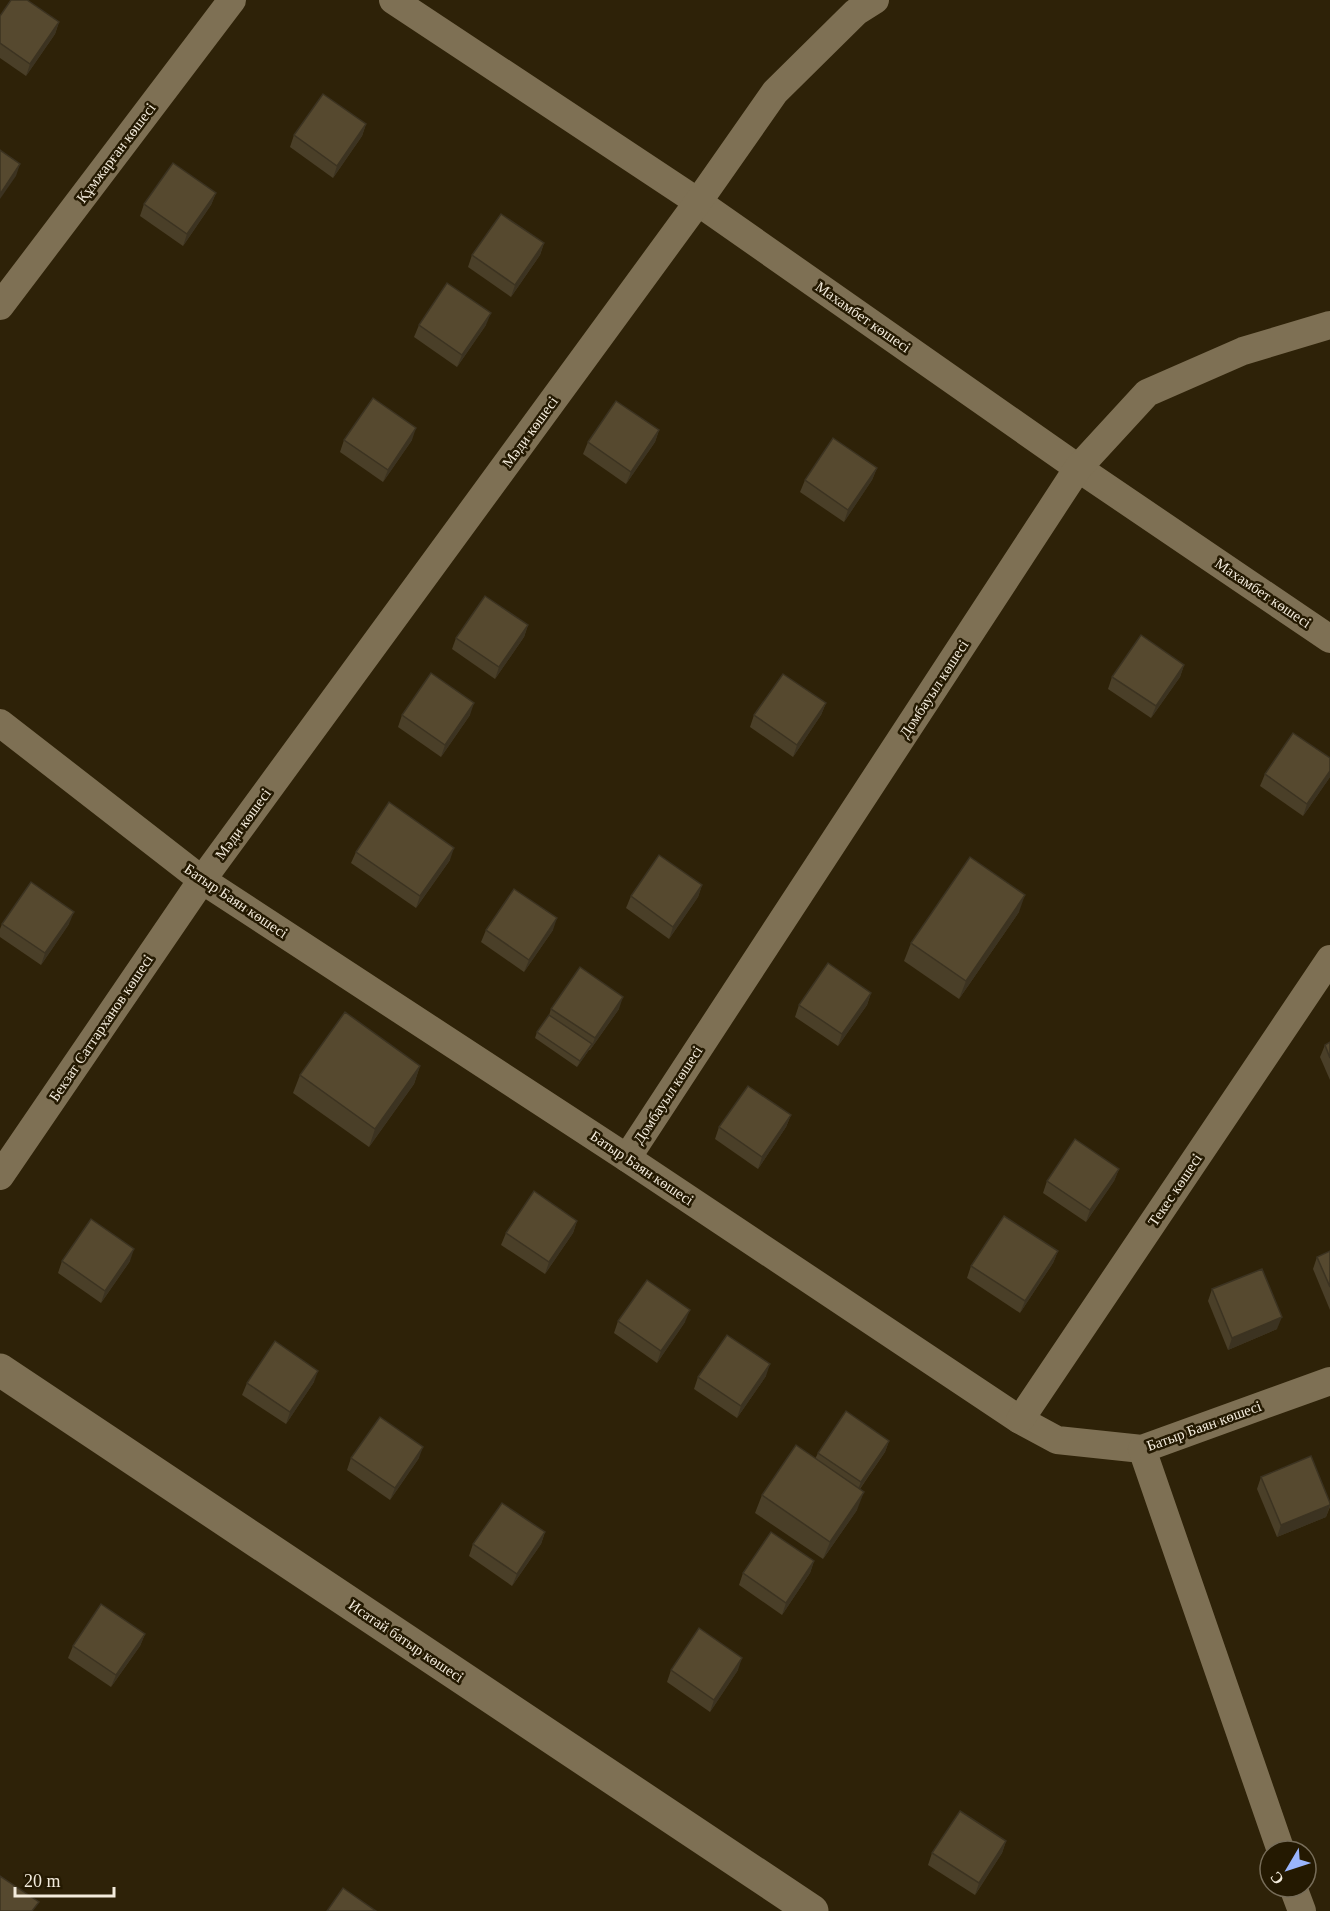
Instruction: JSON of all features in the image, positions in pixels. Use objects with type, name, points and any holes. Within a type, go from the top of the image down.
[{"type":"street","name":"Құмжарған көшесі","points":[[0,306],[232,0]]},
{"type":"street","name":"Махамбет көшесі","points":[[393,0],[698,202],[1078,468],[1330,639]]},
{"type":"street","name":"Мәди көшесі","points":[[202,880],[698,202],[775,92],[856,12],[875,0]]},
{"type":"street","name":"Домбауыл көшесі","points":[[627,1158],[1078,468],[1147,393],[1243,351],[1330,325]]},
{"type":"street","name":"Батыр Баян көшесі","points":[[0,723],[202,880],[627,1158],[1020,1420],[1057,1440],[1142,1449],[1330,1381]]},
{"type":"street","name":"Бекзат Саттарханов көшесі","points":[[0,1176],[202,880]]},
{"type":"street","name":"Текес көшесі","points":[[1020,1420],[1330,959]]},
{"type":"street","name":"Исатай батыр көшесі","points":[[0,1370],[812,1911]]},
{"type":"street","points":[[1142,1449],[1277,1839]]},
{"type":"building","points":[[11,0],[27,0],[59,22],[30,64],[0,43],[0,16]]},
{"type":"building","points":[[323,94],[366,124],[337,166],[294,135]]},
{"type":"building","points":[[0,150],[20,164],[0,194]]},
{"type":"building","points":[[173,163],[216,193],[187,234],[144,204]]},
{"type":"building","points":[[501,214],[544,243],[515,285],[472,255]]},
{"type":"building","points":[[447,283],[491,313],[462,355],[419,325]]},
{"type":"building","points":[[373,398],[416,428],[388,470],[344,440]]},
{"type":"building","points":[[616,401],[659,430],[631,472],[588,442]]},
{"type":"building","points":[[833,438],[877,468],[848,510],[805,480]]},
{"type":"building","points":[[485,596],[528,625],[499,667],[456,638]]},
{"type":"building","points":[[1141,635],[1184,665],[1156,706],[1112,677]]},
{"type":"building","points":[[431,673],[474,703],[445,745],[402,715]]},
{"type":"building","points":[[783,674],[826,703],[797,745],[754,715]]},
{"type":"building","points":[[1293,733],[1330,758],[1330,771],[1307,804],[1265,774]]},
{"type":"building","points":[[389,802],[454,848],[420,896],[356,852]]},
{"type":"building","points":[[659,855],[702,885],[673,927],[631,896]]},
{"type":"building","points":[[970,857],[1025,895],[966,981],[911,943]]},
{"type":"building","points":[[31,882],[74,912],[45,953],[2,924]]},
{"type":"building","points":[[514,889],[557,918],[529,960],[486,930]]},
{"type":"building","points":[[828,963],[871,993],[842,1034],[799,1005]]},
{"type":"building","points":[[580,967],[623,997],[595,1038],[551,1009]]},
{"type":"building","points":[[345,1012],[420,1066],[375,1129],[300,1075]]},
{"type":"building","points":[[549,1015],[592,1044],[580,1061],[537,1032]]},
{"type":"building","points":[[1330,1042],[1330,1058],[1325,1045]]},
{"type":"building","points":[[748,1086],[791,1115],[762,1157],[719,1127]]},
{"type":"building","points":[[1075,1139],[1119,1169],[1090,1210],[1047,1181]]},
{"type":"building","points":[[534,1191],[577,1221],[549,1262],[506,1233]]},
{"type":"building","points":[[1004,1216],[1058,1251],[1025,1301],[971,1266]]},
{"type":"building","points":[[91,1219],[134,1249],[105,1291],[62,1261]]},
{"type":"building","points":[[1330,1251],[1330,1287],[1317,1257]]},
{"type":"building","points":[[1262,1269],[1282,1317],[1232,1338],[1212,1289]]},
{"type":"building","points":[[647,1280],[690,1310],[661,1351],[618,1321]]},
{"type":"building","points":[[727,1335],[770,1364],[741,1406],[698,1377]]},
{"type":"building","points":[[275,1341],[318,1371],[290,1412],[247,1383]]},
{"type":"building","points":[[846,1411],[889,1441],[861,1482],[818,1453]]},
{"type":"building","points":[[380,1417],[423,1447],[395,1488],[351,1458]]},
{"type":"building","points":[[796,1445],[864,1492],[830,1542],[762,1495]]},
{"type":"building","points":[[1311,1456],[1330,1505],[1281,1525],[1261,1477]]},
{"type":"building","points":[[502,1503],[545,1532],[517,1574],[473,1544]]},
{"type":"building","points":[[771,1532],[814,1561],[786,1603],[743,1573]]},
{"type":"building","points":[[101,1604],[145,1634],[116,1675],[73,1646]]},
{"type":"building","points":[[699,1628],[742,1658],[714,1700],[671,1670]]},
{"type":"building","points":[[960,1811],[1006,1841],[979,1883],[932,1853]]},
{"type":"building","points":[[0,1876],[39,1902],[32,1911],[0,1911]]},
{"type":"building","points":[[343,1888],[376,1911],[327,1911]]}]
